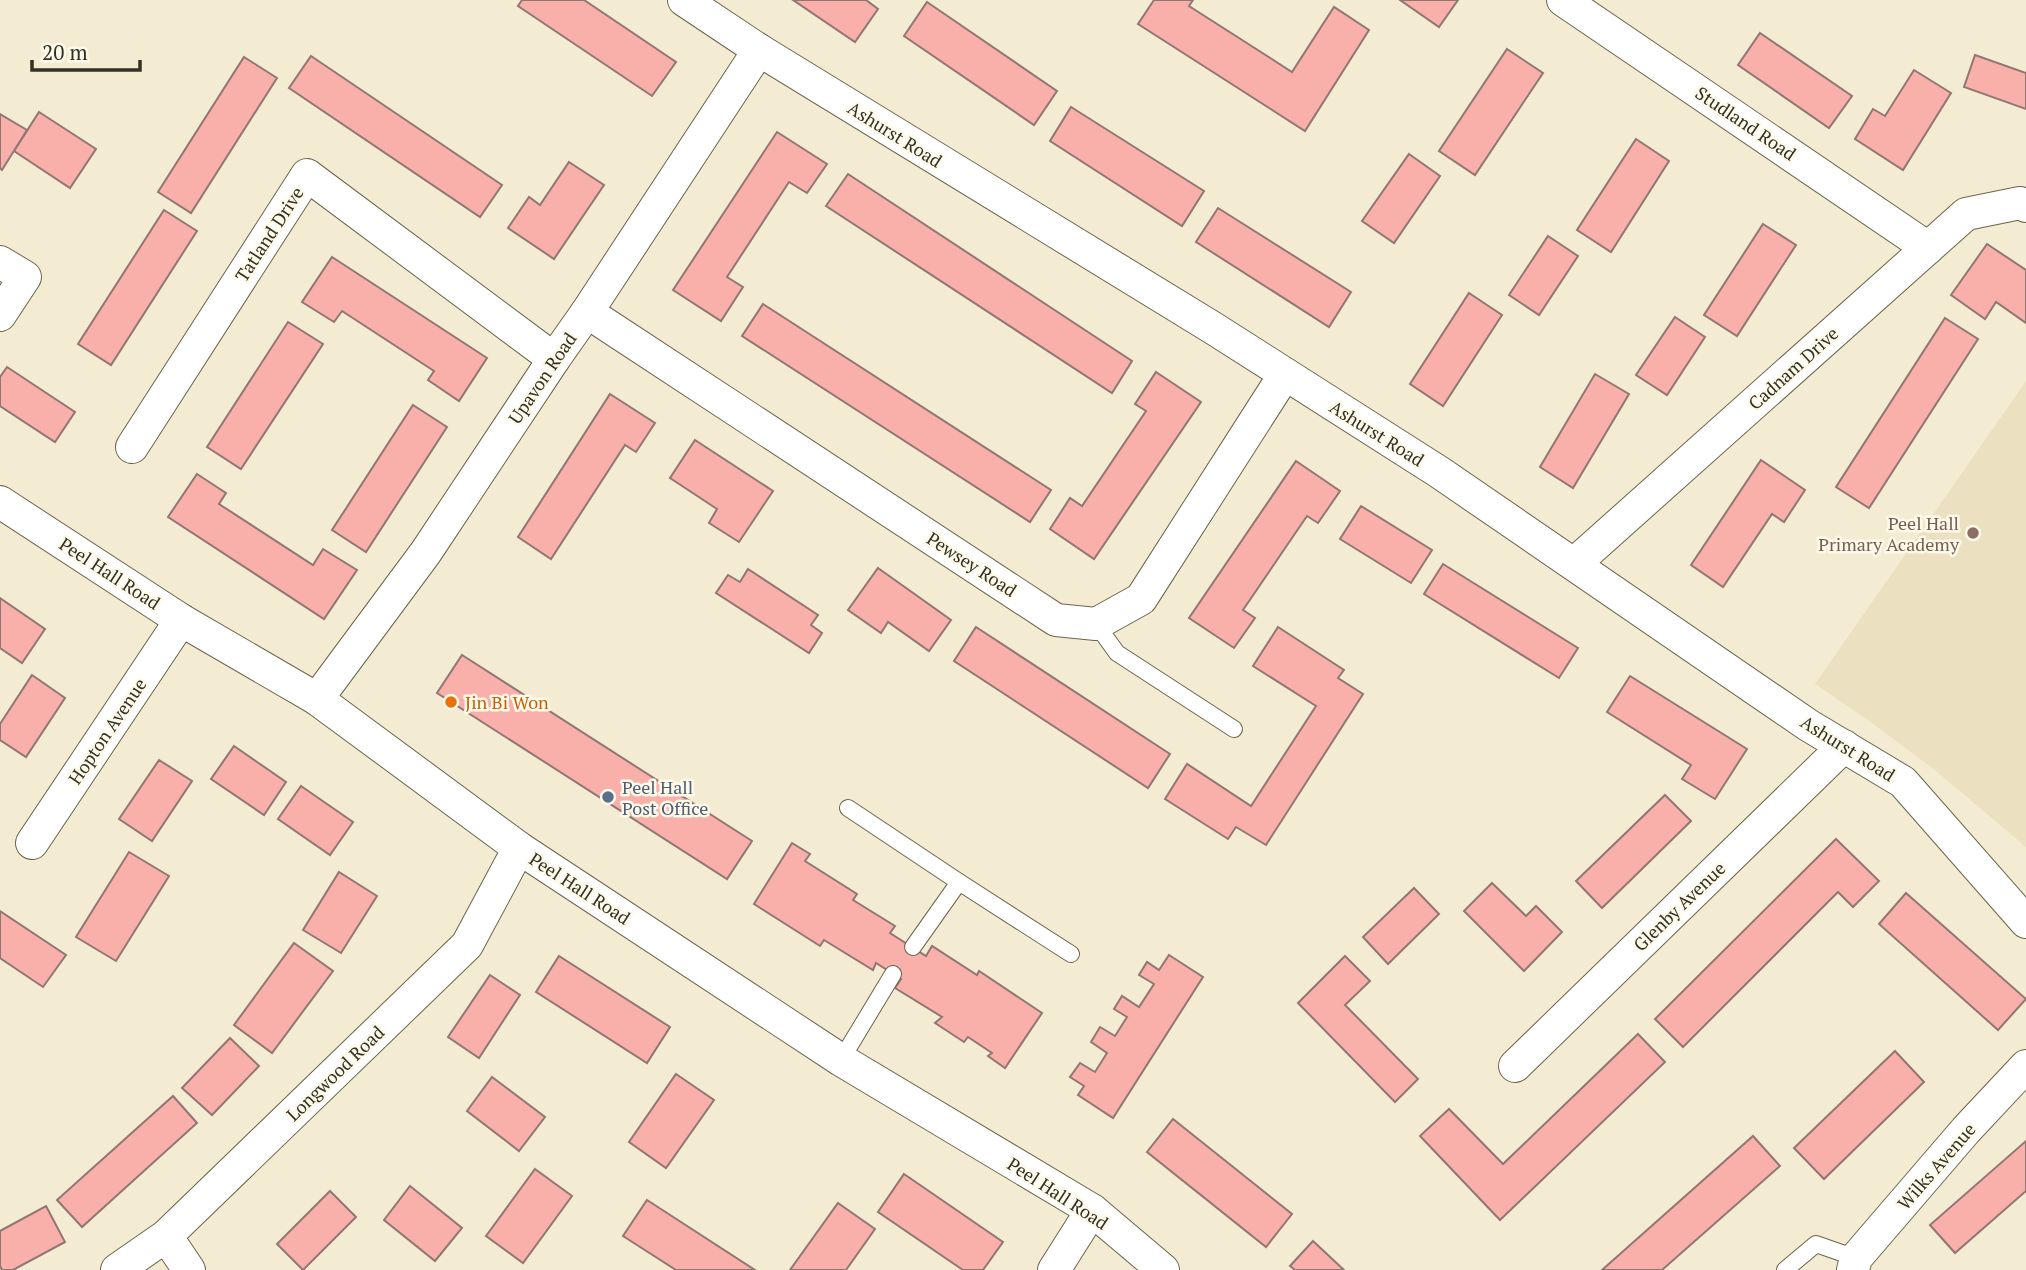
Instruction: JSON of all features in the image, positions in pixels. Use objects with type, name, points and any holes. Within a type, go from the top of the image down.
[{"type":"street","name":"Ashurst Road","points":[[684,0],[759,50],[1439,472],[1808,724],[1903,782],[2026,922]]},
{"type":"street","name":"Studland Road","points":[[1563,0],[1928,248]]},
{"type":"street","name":"Upavon Road","points":[[317,699],[426,552],[759,50]]},
{"type":"street","name":"Tatland Drive","points":[[132,447],[307,175],[554,359]]},
{"type":"street","name":"Cadnam Drive","points":[[1574,564],[1966,214],[2020,203],[2026,206]]},
{"type":"street","points":[[0,262],[25,277],[0,314]]},
{"type":"street","name":"Pewsey Road","points":[[587,312],[1056,620],[1096,624]]},
{"type":"street","points":[[1096,624],[1141,599],[1285,374]]},
{"type":"street","name":"Peel Hall Road","points":[[0,502],[181,620],[317,699],[519,848],[841,1060],[1092,1210],[1163,1270]]},
{"type":"street","name":"Hopton Avenue","points":[[32,843],[181,620]]},
{"type":"street","name":"Glenby Avenue","points":[[1515,1066],[1844,746]]},
{"type":"street","name":"Longwood Road","points":[[117,1270],[166,1236],[467,945],[519,848]]},
{"type":"street","name":"Wilks Avenue","points":[[1855,1264],[1966,1130],[2026,1066]]},
{"type":"street","points":[[1054,1270],[1092,1210]]},
{"type":"street","points":[[166,1236],[190,1270]]},
{"type":"lane","points":[[1096,624],[1117,653],[1234,729]]},
{"type":"lane","points":[[848,808],[1071,954]]},
{"type":"lane","points":[[913,947],[959,882]]},
{"type":"lane","points":[[841,1060],[893,974]]},
{"type":"lane","points":[[1785,1270],[1816,1244],[1855,1264]]},
{"type":"shaded area","name":"Peel Hall Primary Academy","points":[[2026,381],[2026,847],[1935,770],[1815,684]]},
{"type":"building","points":[[522,0],[584,0],[676,62],[652,96],[518,6]]},
{"type":"building","points":[[793,0],[866,0],[878,9],[855,42]]},
{"type":"building","points":[[1154,0],[1193,0],[1189,6],[1292,72],[1334,7],[1369,30],[1305,131],[1138,24]]},
{"type":"building","points":[[1400,0],[1458,0],[1439,27]]},
{"type":"building","points":[[927,2],[1057,91],[1034,125],[904,36]]},
{"type":"building","points":[[1760,33],[1852,96],[1829,128],[1738,65]]},
{"type":"building","points":[[1507,49],[1543,73],[1475,175],[1439,151]]},
{"type":"building","points":[[1975,55],[2026,73],[2026,109],[1964,87]]},
{"type":"building","points":[[311,56],[502,185],[480,217],[289,88]]},
{"type":"building","points":[[244,57],[277,78],[191,213],[158,192]]},
{"type":"building","points":[[1914,70],[1951,93],[1903,170],[1855,139],[1873,109],[1885,116]]},
{"type":"building","points":[[1071,107],[1204,191],[1182,226],[1050,141]]},
{"type":"building","points":[[39,112],[96,149],[70,188],[14,151]]},
{"type":"building","points":[[0,114],[27,130],[2,170],[0,168]]},
{"type":"building","points":[[777,132],[827,164],[807,193],[789,182],[727,277],[743,287],[721,321],[673,290]]},
{"type":"building","points":[[1636,139],[1669,161],[1611,252],[1577,230]]},
{"type":"building","points":[[1409,154],[1440,176],[1394,243],[1362,221]]},
{"type":"building","points":[[569,162],[604,185],[554,259],[508,228],[529,197],[540,205]]},
{"type":"building","points":[[848,174],[1132,361],[1112,393],[826,206]]},
{"type":"building","points":[[1218,208],[1351,292],[1329,327],[1196,242]]},
{"type":"building","points":[[164,210],[197,231],[111,365],[78,344]]},
{"type":"building","points":[[1763,224],[1796,245],[1737,336],[1704,315]]},
{"type":"building","points":[[1548,236],[1578,256],[1539,315],[1509,295]]},
{"type":"building","points":[[1987,244],[2026,270],[2026,323],[1996,302],[1985,319],[1951,295]]},
{"type":"building","points":[[332,257],[487,358],[459,401],[428,380],[434,371],[342,311],[334,322],[302,302]]},
{"type":"building","points":[[1469,293],[1502,315],[1443,406],[1410,384]]},
{"type":"building","points":[[763,304],[1051,490],[1030,522],[742,336]]},
{"type":"building","points":[[1675,317],[1705,337],[1667,395],[1636,375]]},
{"type":"building","points":[[1945,318],[1978,339],[1869,508],[1836,487]]},
{"type":"building","points":[[288,322],[323,344],[241,469],[207,447]]},
{"type":"building","points":[[7,367],[75,412],[55,442],[0,406],[0,377]]},
{"type":"building","points":[[1156,372],[1201,402],[1094,559],[1050,529],[1070,498],[1082,506],[1146,411],[1135,404]]},
{"type":"building","points":[[1595,374],[1629,394],[1573,488],[1540,467]]},
{"type":"building","points":[[610,394],[655,423],[636,452],[625,445],[551,559],[518,537]]},
{"type":"building","points":[[413,405],[447,427],[366,552],[332,530]]},
{"type":"building","points":[[695,440],[773,491],[739,542],[709,523],[717,509],[670,478]]},
{"type":"building","points":[[1761,460],[1805,490],[1784,522],[1772,514],[1723,587],[1691,565]]},
{"type":"building","points":[[1296,461],[1340,491],[1318,523],[1307,516],[1243,610],[1255,618],[1234,648],[1189,618]]},
{"type":"building","points":[[197,474],[226,493],[219,504],[313,565],[323,549],[357,570],[324,619],[168,517]]},
{"type":"building","points":[[1361,506],[1432,550],[1411,583],[1340,539]]},
{"type":"building","points":[[1443,564],[1578,648],[1559,678],[1424,594]]},
{"type":"building","points":[[878,568],[951,620],[929,651],[888,622],[881,633],[848,610]]},
{"type":"building","points":[[748,569],[818,615],[811,625],[822,633],[809,653],[716,593],[728,575],[740,582]]},
{"type":"building","points":[[0,598],[45,629],[22,663],[0,648]]},
{"type":"building","points":[[976,627],[1170,754],[1148,788],[954,661]]},
{"type":"building","points":[[1278,627],[1344,670],[1338,678],[1363,694],[1266,845],[1236,827],[1228,839],[1165,799],[1187,764],[1251,806],[1316,706],[1253,666]]},
{"type":"building","points":[[462,655],[752,841],[727,879],[437,693]]},
{"type":"building","points":[[32,675],[65,698],[26,757],[0,740],[0,724]]},
{"type":"building","points":[[1630,676],[1747,749],[1715,799],[1682,779],[1691,765],[1607,712]]},
{"type":"building","points":[[234,746],[286,782],[264,815],[211,779]]},
{"type":"building","points":[[159,760],[192,781],[152,841],[119,819]]},
{"type":"building","points":[[301,786],[353,822],[330,855],[278,819]]},
{"type":"building","points":[[1665,795],[1691,821],[1602,908],[1576,881]]},
{"type":"building","points":[[1836,839],[1879,881],[1853,907],[1838,892],[1683,1047],[1655,1019]]},
{"type":"building","points":[[792,843],[810,854],[805,861],[857,894],[853,900],[895,926],[890,933],[926,956],[932,946],[977,975],[979,971],[1042,1013],[1005,1068],[988,1056],[992,1053],[968,1037],[964,1042],[935,1023],[942,1017],[895,988],[901,979],[876,963],[873,970],[824,940],[820,946],[754,904]]},
{"type":"building","points":[[129,852],[169,876],[116,961],[76,937]]},
{"type":"building","points":[[339,872],[377,896],[341,953],[303,930]]},
{"type":"building","points":[[1492,883],[1526,916],[1536,906],[1562,932],[1524,971],[1464,911]]},
{"type":"building","points":[[1414,888],[1439,914],[1388,964],[1363,937]]},
{"type":"building","points":[[1906,893],[2026,999],[1998,1030],[1879,924]]},
{"type":"building","points":[[0,911],[66,955],[43,987],[0,958]]},
{"type":"building","points":[[294,943],[333,971],[272,1053],[234,1025]]},
{"type":"building","points":[[1169,955],[1203,977],[1113,1118],[1078,1095],[1084,1086],[1070,1077],[1080,1063],[1095,1072],[1107,1053],[1091,1042],[1100,1027],[1115,1036],[1127,1017],[1114,1009],[1122,996],[1139,1007],[1154,984],[1139,975],[1147,962],[1159,970]]},
{"type":"building","points":[[559,956],[670,1027],[647,1063],[536,992]]},
{"type":"building","points":[[1345,956],[1370,981],[1345,1005],[1418,1079],[1395,1102],[1298,1003]]},
{"type":"building","points":[[490,975],[520,995],[479,1058],[448,1037]]},
{"type":"building","points":[[1638,1034],[1665,1062],[1500,1220],[1420,1136],[1449,1109],[1503,1164]]},
{"type":"building","points":[[230,1038],[259,1066],[212,1115],[182,1088]]},
{"type":"building","points":[[1895,1051],[1924,1082],[1824,1179],[1794,1148]]},
{"type":"building","points":[[676,1074],[714,1100],[666,1168],[629,1142]]},
{"type":"building","points":[[492,1077],[545,1117],[519,1151],[467,1111]]},
{"type":"building","points":[[173,1096],[197,1123],[82,1227],[57,1200]]},
{"type":"building","points":[[1173,1119],[1292,1214],[1266,1247],[1147,1152]]},
{"type":"building","points":[[1753,1136],[1780,1166],[1662,1270],[1602,1270]]},
{"type":"building","points":[[2026,1141],[2026,1191],[1955,1253],[1930,1225]]},
{"type":"building","points":[[535,1169],[572,1196],[523,1263],[486,1236]]},
{"type":"building","points":[[904,1174],[1003,1242],[983,1270],[963,1270],[878,1212]]},
{"type":"building","points":[[410,1186],[462,1228],[435,1261],[384,1220]]},
{"type":"building","points":[[330,1191],[356,1217],[303,1270],[277,1244]]},
{"type":"building","points":[[647,1200],[755,1270],[676,1270],[623,1236]]},
{"type":"building","points":[[838,1203],[875,1229],[846,1270],[790,1270]]},
{"type":"building","points":[[46,1206],[65,1242],[13,1270],[2,1270],[0,1231]]},
{"type":"building","points":[[1313,1241],[1344,1270],[1295,1270],[1290,1266]]},
{"type":"place","name":"Peel Hall Primary Academy","points":[[1973,533]]},
{"type":"place","name":"Jin Bi Won","points":[[451,702]]},
{"type":"place","name":"Peel Hall Post Office","points":[[608,797]]}]
